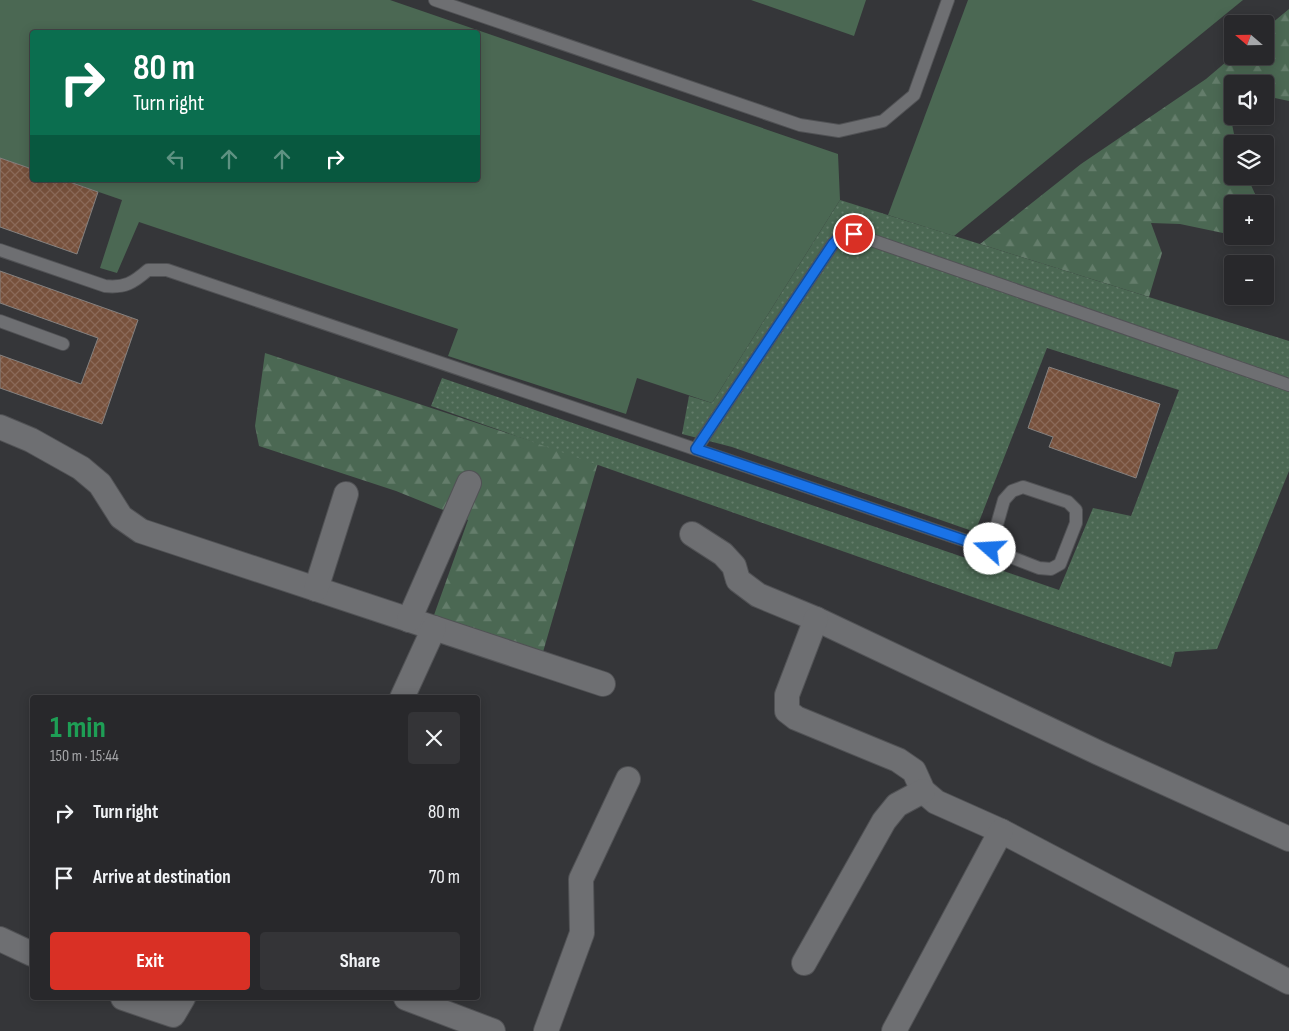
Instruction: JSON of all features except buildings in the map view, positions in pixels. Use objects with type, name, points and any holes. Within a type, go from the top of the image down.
[{"type":"street","points":[[0,428],[31,440],[81,468],[100,484],[121,517],[141,531],[602,684]]},
{"type":"street","points":[[409,620],[469,483]]},
{"type":"street","points":[[316,589],[346,494]]},
{"type":"street","points":[[692,534],[723,554],[734,566],[738,580],[758,595],[816,619],[1099,753],[1289,839]]},
{"type":"street","points":[[816,619],[787,695],[786,710],[796,718],[898,760],[914,771],[923,791],[936,802],[1001,831],[1289,982]]},
{"type":"street","points":[[403,695],[434,628]]},
{"type":"street","points":[[546,1031],[582,933],[581,879],[628,779]]},
{"type":"street","points":[[804,963],[884,821],[897,805],[923,791]]},
{"type":"street","points":[[894,1031],[1001,831]]},
{"type":"street","points":[[0,939],[30,953]]},
{"type":"street","points":[[130,1000],[174,1015]]},
{"type":"street","points":[[411,1000],[493,1031]]},
{"type":"lane","points":[[435,0],[800,125],[839,131],[883,122],[914,95],[948,0]]},
{"type":"lane","points":[[696,449],[833,244],[841,236],[854,234],[1289,385]]},
{"type":"lane","points":[[0,250],[105,286],[120,287],[132,284],[148,270],[167,270],[990,549],[1039,568],[1051,569],[1060,564],[1076,524],[1076,510],[1068,502],[1023,488],[1012,491],[1004,500],[990,549]]},
{"type":"lane","points":[[0,321],[63,344]]},
{"type":"green space","points":[[0,0],[390,0],[477,30],[30,30],[30,168],[0,158]]},
{"type":"green space","points":[[751,0],[866,0],[854,36]]},
{"type":"green space","points":[[968,0],[1243,0],[954,236],[888,215]]},
{"type":"green space","points":[[1289,9],[1289,101],[1274,98],[1274,75],[1224,75],[1224,125],[1232,125],[1234,135],[1224,135],[1224,185],[1251,185],[1255,195],[1224,195],[1223,233],[1180,224],[1151,223],[1162,253],[1149,297],[980,244],[1081,164],[1206,79],[1224,64],[1274,65],[1274,22]]},
{"type":"green space","points":[[480,31],[838,154],[840,200],[712,403],[637,378],[626,414],[448,356],[458,329],[139,222],[117,273],[100,268],[122,200],[70,182],[480,182]]},
{"type":"green space","points":[[840,200],[1289,341],[1289,471],[1217,649],[1175,652],[1171,667],[431,406],[442,378],[1059,590],[1093,508],[1131,516],[1179,390],[1047,348],[975,532],[732,447],[682,434],[689,396],[712,403]]},
{"type":"green space","points":[[265,353],[598,463],[543,652],[434,615],[468,520],[396,491],[259,446],[255,426]]},
{"type":"route","points":[[854,234],[841,236],[833,244],[696,449],[990,549]]}]
